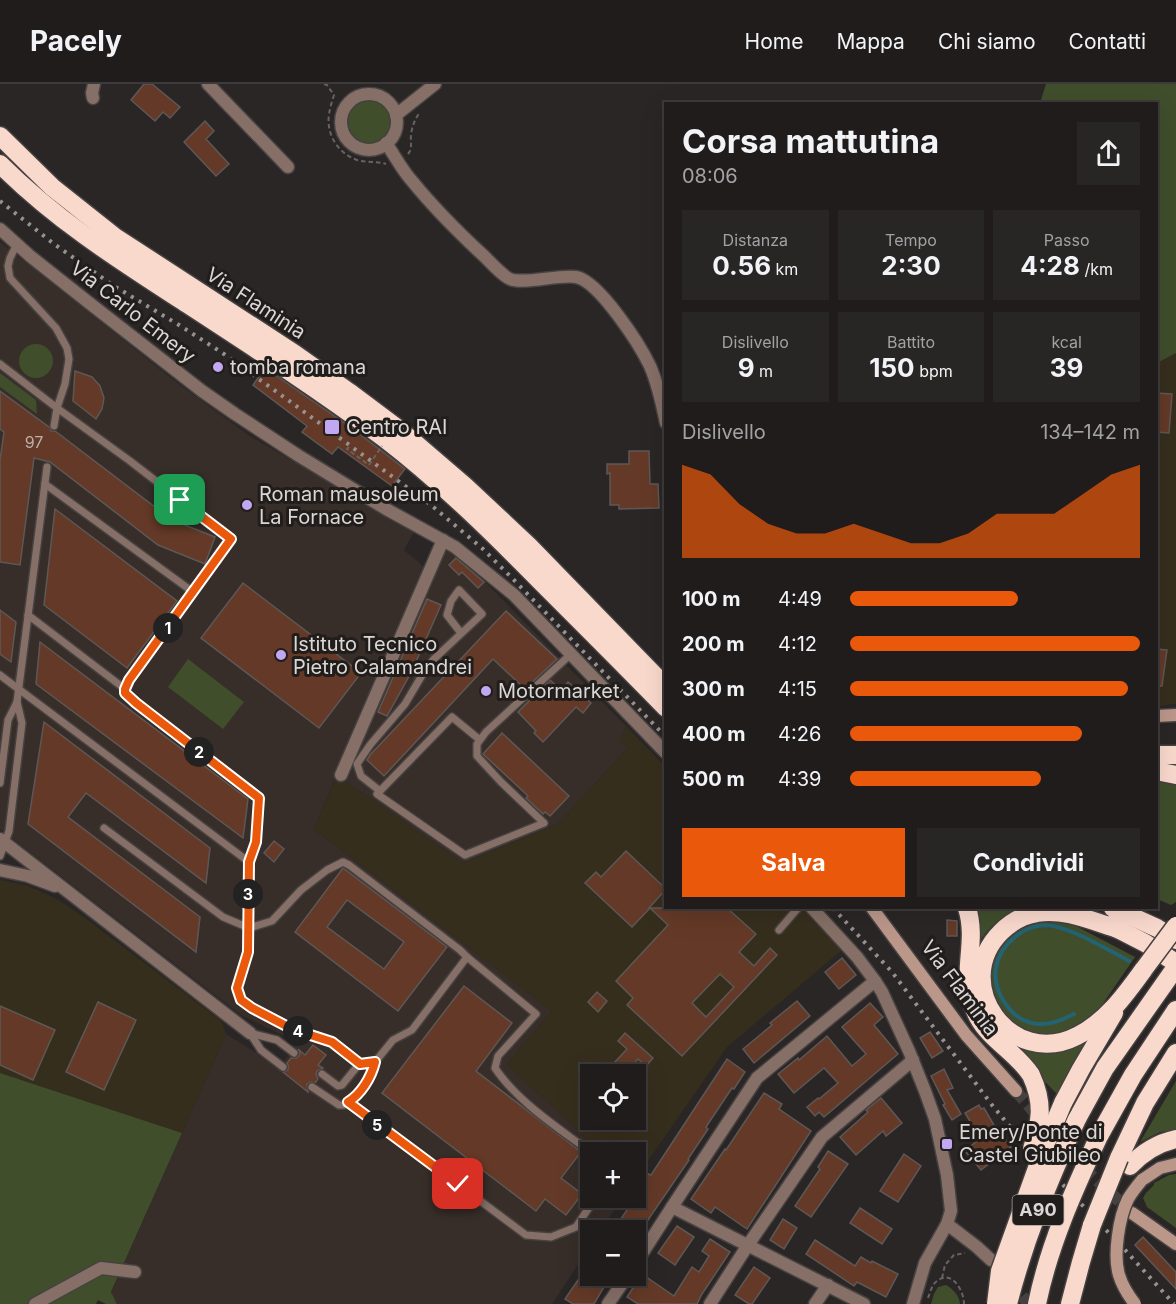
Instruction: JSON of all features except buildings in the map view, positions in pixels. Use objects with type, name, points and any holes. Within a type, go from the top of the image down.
[{"type":"highway","points":[[0,122],[52,187]]},
{"type":"highway","name":"Via Flaminia","points":[[0,136],[52,187],[131,248],[295,354],[401,431],[465,486],[529,546],[664,685]]},
{"type":"highway","name":"Via Flaminia","points":[[0,164],[28,192],[65,222],[314,388],[432,478],[486,527],[664,706]]},
{"type":"highway","points":[[1158,755],[1176,755]]},
{"type":"highway","points":[[1158,771],[1176,775]]},
{"type":"highway","points":[[968,909],[971,926],[968,977],[971,999],[980,1021],[1031,1075],[1040,1100],[1040,1122],[1016,1199],[1009,1250]]},
{"type":"highway","points":[[1073,909],[1145,943],[1176,965]]},
{"type":"highway","points":[[1115,909],[1157,928],[1176,940]]},
{"type":"highway","points":[[1137,909],[1157,928]]},
{"type":"highway","points":[[1120,930],[1066,913],[1037,913],[1016,920],[994,938],[989,947],[981,976],[982,987],[984,998],[1003,1027],[1010,1033],[1028,1041],[1047,1044],[1067,1040],[1084,1032],[1100,1020],[1128,991]]},
{"type":"highway","points":[[996,1304],[1000,1271],[1042,1152],[1063,1104],[1081,1069],[1128,991],[1176,926]]},
{"type":"highway","name":"A90","points":[[1008,1304],[1041,1200],[1077,1119],[1105,1068],[1176,965]]},
{"type":"highway","name":"A90","points":[[1037,1304],[1065,1212],[1099,1136],[1133,1075],[1176,1010]]},
{"type":"highway","points":[[1130,1168],[1145,1103],[1176,1053]]},
{"type":"highway","points":[[1071,1301],[1092,1225],[1130,1168],[1151,1149],[1176,1139]]},
{"type":"street","points":[[93,98],[94,84]]},
{"type":"street","points":[[208,84],[288,167]]},
{"type":"street","points":[[396,115],[435,84]]},
{"type":"street","points":[[368,89],[385,99],[396,115],[392,137],[380,147],[372,149],[363,149],[349,142],[341,128],[342,112],[346,105],[368,89]]},
{"type":"street","points":[[386,143],[411,180],[474,247],[510,279],[521,281],[575,276],[590,284],[611,305],[649,364],[664,415]]},
{"type":"street","name":"Via Carlo Emery","points":[[0,229],[134,338],[243,420],[386,509],[455,547],[514,595],[664,751]]},
{"type":"street","points":[[341,776],[443,540]]},
{"type":"street","points":[[1158,716],[1176,715]]},
{"type":"street","points":[[3,841],[250,1033]]},
{"type":"street","points":[[0,870],[28,876],[68,891]]},
{"type":"street","points":[[813,909],[857,957],[882,992],[930,1104],[941,1146],[951,1203],[950,1214],[947,1224],[925,1263],[913,1304]]},
{"type":"street","name":"Via Flaminia","points":[[873,909],[966,1035],[1016,1091]]},
{"type":"street","points":[[646,1247],[757,1078],[875,981]]},
{"type":"street","points":[[710,1304],[822,1137],[913,1060]]},
{"type":"street","points":[[1135,1304],[1118,1274],[1116,1253],[1127,1202],[1130,1168],[1160,1168],[1176,1164]]},
{"type":"street","points":[[672,1207],[864,1304]]},
{"type":"street","points":[[1132,1213],[1176,1244]]},
{"type":"street","points":[[947,1224],[992,1260]]},
{"type":"street","points":[[35,1304],[101,1268],[135,1272]]},
{"type":"street","points":[[815,1304],[828,1285]]},
{"type":"street","points":[[608,1304],[620,1286]]},
{"type":"lane","points":[[17,244],[8,266],[10,278],[56,328],[67,348],[69,359],[65,384],[54,426]]},
{"type":"lane","points":[[0,364],[231,539],[129,680],[125,689]]},
{"type":"lane","points":[[0,783],[8,720],[17,702],[19,689],[47,467]]},
{"type":"lane","points":[[45,484],[193,592]]},
{"type":"lane","points":[[380,791],[361,776],[357,764],[405,704],[434,659],[482,614],[459,590],[451,601],[447,615],[461,633]]},
{"type":"lane","points":[[28,615],[125,689],[125,693],[136,703],[259,798],[256,842],[249,862],[248,952],[237,988],[241,1000],[292,1029],[332,1042],[360,1064]]},
{"type":"lane","points":[[480,740],[452,717],[377,794],[465,855],[544,823],[477,756],[477,744],[480,740],[486,732],[571,654]]},
{"type":"lane","points":[[0,675],[249,862]]},
{"type":"lane","points":[[0,855],[3,841],[9,831],[22,723],[17,702]]},
{"type":"lane","points":[[104,828],[223,917],[249,928],[272,921],[301,890],[327,870],[343,862],[349,865],[452,944],[536,1014],[498,1056],[495,1068],[505,1083],[580,1145]]},
{"type":"lane","points":[[779,930],[797,909]]},
{"type":"lane","points":[[312,1088],[339,1105],[355,1098],[372,1074],[375,1062],[393,1040],[412,1030],[467,957]]},
{"type":"lane","points":[[250,1033],[277,1040],[294,1053]]},
{"type":"lane","points":[[250,1033],[261,1050],[283,1066]]},
{"type":"lane","points":[[322,1074],[338,1086],[342,1085],[360,1064],[375,1062]]},
{"type":"lane","points":[[348,1102],[526,1235],[551,1237],[576,1227],[589,1208]]},
{"type":"path","points":[[324,84],[334,95],[328,126],[334,143],[359,161],[378,161],[386,164],[390,169],[406,158],[412,149],[413,123],[424,108]]},
{"type":"path","points":[[349,447],[347,449],[369,465],[382,446]]},
{"type":"path","points":[[942,1278],[945,1265],[954,1255],[965,1254],[966,1251]]},
{"type":"path","points":[[926,1304],[934,1282],[947,1277],[961,1288],[964,1304]]},
{"type":"shaded area","points":[[0,242],[180,385],[250,436],[414,532],[404,550],[424,567],[314,829],[552,1011],[507,1064],[590,1142],[580,1142],[580,1208],[616,1208],[608,1220],[580,1220],[580,1262],[552,1304],[117,1304],[111,1293],[226,1034],[279,1067],[295,1046],[286,1037],[241,1015],[0,829]]},
{"type":"shaded area","points":[[1176,353],[1176,704],[1158,707],[1158,362]]},
{"type":"shaded area","name":"Motormarket","points":[[449,550],[459,555],[626,726],[620,740],[628,748],[558,824],[463,863],[345,781],[372,709],[423,597],[445,553]]},
{"type":"shaded area","points":[[626,726],[664,765],[664,909],[803,909],[843,949],[727,1047],[646,1164],[646,1142],[590,1142],[507,1064],[552,1011],[314,829],[335,780],[345,781],[463,863],[558,824],[628,748],[620,740]]},
{"type":"shaded area","points":[[0,880],[25,885],[60,901],[221,1021],[226,1034],[182,1133],[0,1073]]},
{"type":"green space","points":[[1046,84],[1176,84],[1176,353],[1158,362],[1158,102],[1040,102]]},
{"type":"green space","points":[[369,101],[384,107],[390,122],[384,137],[369,143],[354,137],[348,122],[354,107]]},
{"type":"green space","points":[[36,344],[48,349],[53,361],[48,373],[36,378],[24,373],[19,361],[24,349]]},
{"type":"green space","points":[[0,373],[36,400],[37,414],[0,387]]},
{"type":"green space","points":[[188,659],[244,702],[223,729],[168,687]]},
{"type":"green space","points":[[1158,781],[1169,781],[1176,785],[1176,902],[1171,905],[1158,899]]},
{"type":"green space","points":[[977,909],[1021,909],[998,921],[979,942]]},
{"type":"green space","points":[[1053,920],[1074,925],[1135,957],[1083,1028],[1037,1038],[1007,1022],[988,989],[994,951],[1017,926],[1034,921]]},
{"type":"green space","points":[[1093,1036],[1057,1094],[1004,1040]]},
{"type":"green space","points":[[0,1073],[182,1133],[111,1292],[117,1304],[106,1304],[98,1300],[96,1304],[0,1304]]},
{"type":"green space","points":[[1176,1081],[1176,1130],[1160,1132],[1140,1142]]},
{"type":"green space","points":[[1176,1174],[1176,1228],[1147,1207],[1143,1198],[1154,1183]]},
{"type":"green space","points":[[946,1285],[955,1293],[960,1304],[931,1304],[938,1287]]},
{"type":"waterway","points":[[1074,1014],[1053,1023],[1039,1024],[1021,1018],[1006,1005],[997,987],[996,968],[1000,955],[1011,940],[1032,927],[1054,926],[1088,939],[1129,961]]},
{"type":"tunnel","points":[[1016,1091],[1041,1120]]},
{"type":"tunnel","points":[[1060,1142],[1131,1212]]},
{"type":"tunnel","points":[[1010,1283],[1029,1304]]},
{"type":"railway","points":[[0,201],[54,244],[114,286],[224,354],[431,505],[483,549],[664,735]]},
{"type":"railway","points":[[834,909],[892,972],[992,1105],[1027,1147],[1174,1304]]},
{"type":"place","name":"tomba romana","points":[[218,367]]},
{"type":"place","name":"Centro RAI","points":[[332,427]]},
{"type":"place","name":"Roman mausoleum La Fornace","points":[[247,505]]},
{"type":"place","name":"Istituto Tecnico Pietro Calamandrei","points":[[281,655]]},
{"type":"place","name":"Motormarket","points":[[486,691]]},
{"type":"place","name":"Emery/Ponte di Castel Giubileo","points":[[947,1144]]},
{"type":"route","points":[[180,500],[231,539],[129,680],[125,693],[259,798],[256,842],[249,862],[248,952],[237,988],[241,1000],[292,1029],[332,1042],[360,1064],[375,1062],[372,1074],[355,1098],[348,1102],[458,1184]]}]
